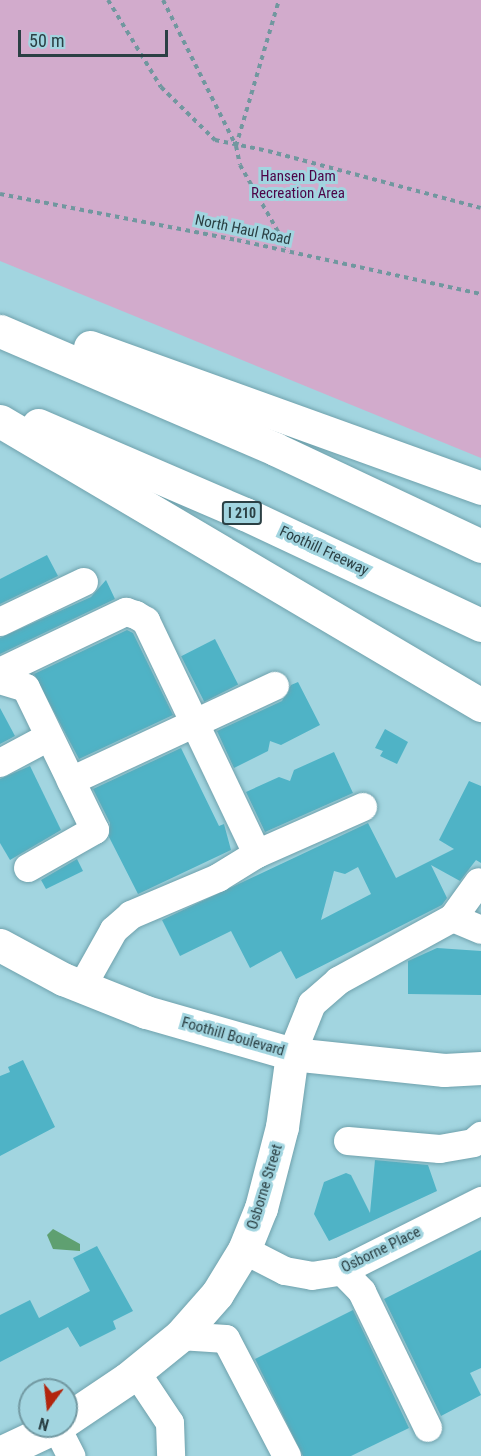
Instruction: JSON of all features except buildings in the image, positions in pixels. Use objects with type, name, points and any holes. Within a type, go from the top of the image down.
[{"type":"main road","points":[[0,315],[481,488]]},
{"type":"main road","points":[[0,331],[274,449],[481,546]]},
{"type":"main road","name":"Foothill Freeway","points":[[0,409],[245,514],[481,625]]},
{"type":"main road","points":[[0,420],[481,705]]},
{"type":"main road","name":"Foothill Boulevard","points":[[0,945],[82,987],[147,1012],[292,1054],[444,1070],[481,1068]]},
{"type":"main road","name":"Osborne Street","points":[[78,1412],[136,1372],[180,1336],[217,1294],[244,1250],[261,1208],[282,1127],[292,1054]]},
{"type":"main road","points":[[0,1453],[32,1438]]},
{"type":"street","points":[[0,622],[84,582]]},
{"type":"street","points":[[0,672],[126,612],[146,621],[256,854]]},
{"type":"street","points":[[0,680],[26,688],[95,830],[28,868]]},
{"type":"street","points":[[71,782],[275,686]]},
{"type":"street","points":[[0,763],[50,737]]},
{"type":"street","points":[[82,987],[114,930],[131,915],[218,878],[256,854],[363,807]]},
{"type":"street","points":[[292,1054],[312,1004],[338,981],[453,918],[479,882]]},
{"type":"street","points":[[453,918],[481,930]]},
{"type":"street","points":[[348,1141],[440,1149],[472,1143],[481,1136]]},
{"type":"street","name":"Osborne Place","points":[[244,1250],[285,1270],[312,1276],[342,1271],[481,1200]]},
{"type":"street","points":[[342,1271],[362,1292],[428,1428]]},
{"type":"street","points":[[180,1336],[226,1339],[287,1456]]},
{"type":"street","points":[[136,1372],[170,1423],[171,1456]]},
{"type":"street","points":[[63,1438],[71,1456]]},
{"type":"path","points":[[108,0],[161,87],[215,140],[268,151],[481,208]]},
{"type":"path","points":[[163,0],[236,146],[240,165],[290,252]]},
{"type":"path","points":[[236,146],[278,1]]},
{"type":"path","name":"North Haul Road","points":[[0,194],[290,252],[481,294]]},
{"type":"green space","name":"Hansen Dam Recreation Area","points":[[0,0],[481,0],[481,458],[0,261]]},
{"type":"shaded area","points":[[53,1229],[80,1244],[80,1251],[53,1249],[47,1235]]}]
